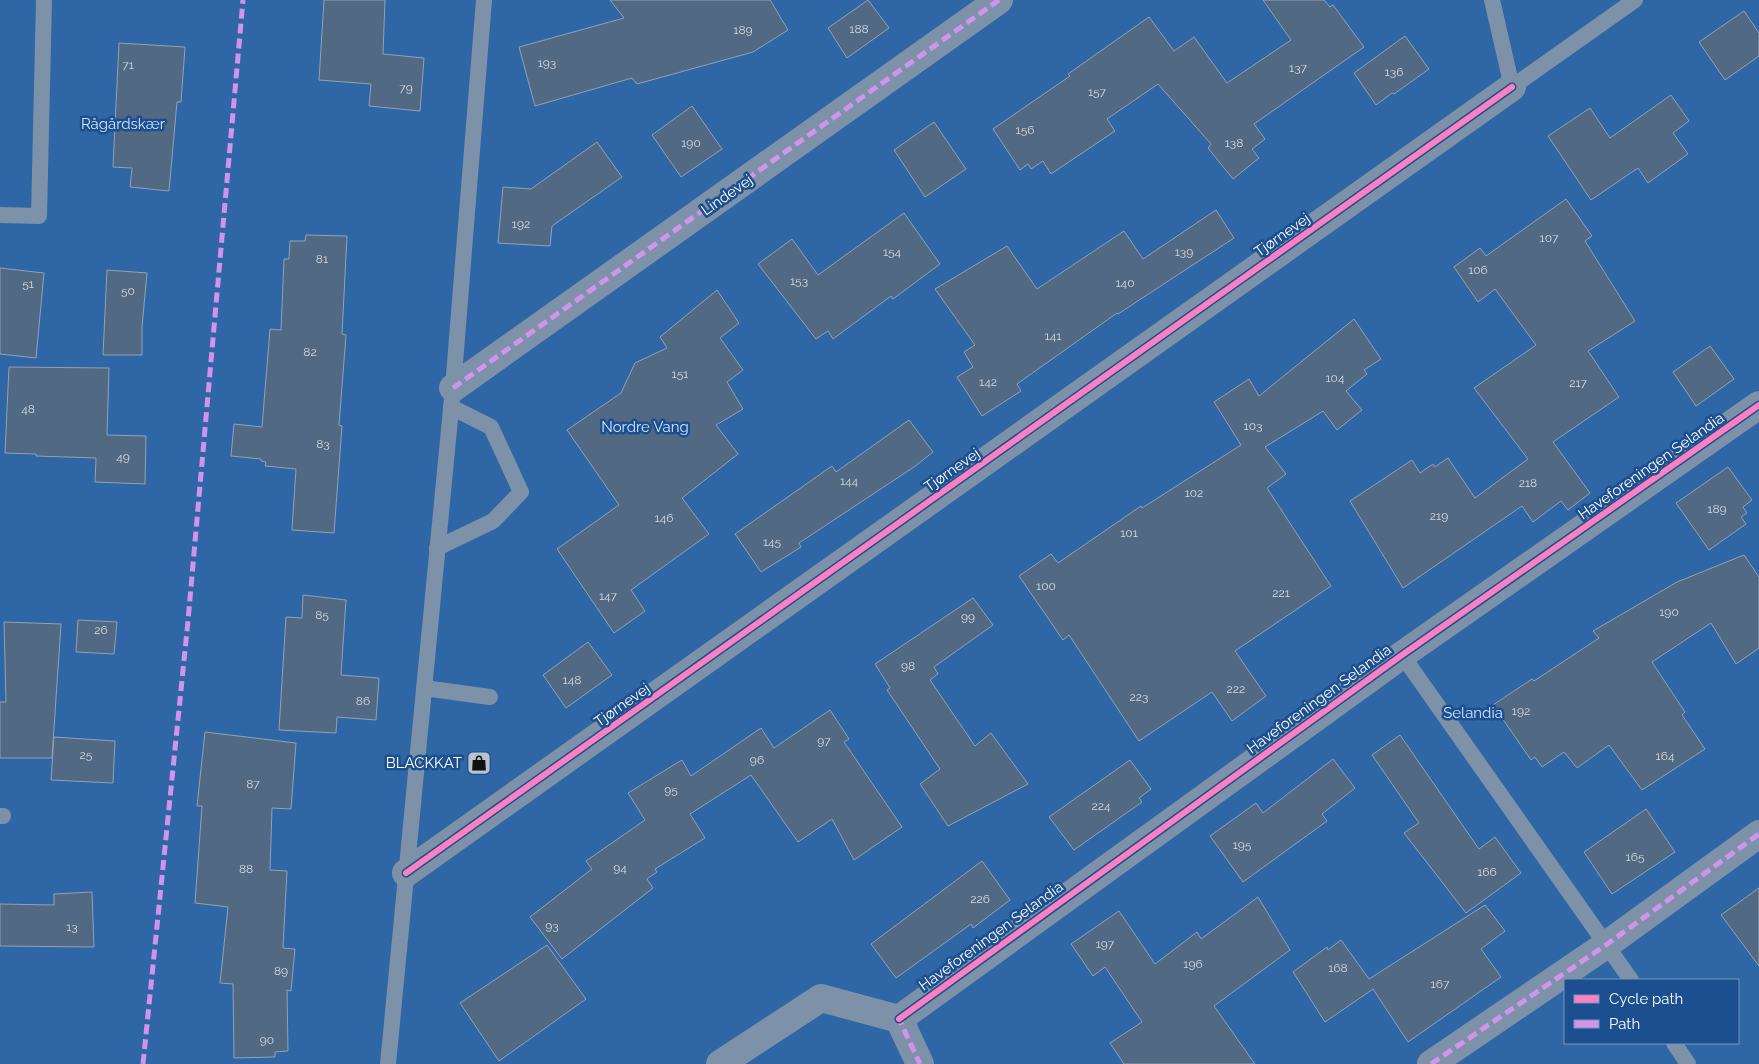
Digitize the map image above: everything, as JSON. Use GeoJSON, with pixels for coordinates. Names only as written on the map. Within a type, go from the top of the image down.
{"type":"FeatureCollection","features":[{"type":"Feature","properties":{"kind":"street","name":"Lindevej"},"geometry":{"type":"LineString","coordinates":[[452,398],[999,0]]}},
{"type":"Feature","properties":{"kind":"street","name":"Tjørnevej"},"geometry":{"type":"LineString","coordinates":[[406,873],[1512,87]]}},
{"type":"Feature","properties":{"kind":"street","name":"Haveforeningen Selandia"},"geometry":{"type":"LineString","coordinates":[[899,1019],[1402,655],[1759,405]]}},
{"type":"Feature","properties":{"kind":"street"},"geometry":{"type":"LineString","coordinates":[[1432,1064],[1606,945],[1759,834]]}},
{"type":"Feature","properties":{"kind":"street"},"geometry":{"type":"LineString","coordinates":[[720,1064],[821,998],[899,1019],[920,1064]]}},
{"type":"Feature","properties":{"kind":"lane"},"geometry":{"type":"LineString","coordinates":[[0,215],[39,216],[44,0]]}},
{"type":"Feature","properties":{"kind":"lane"},"geometry":{"type":"LineString","coordinates":[[388,1064],[452,398],[484,0]]}},
{"type":"Feature","properties":{"kind":"lane"},"geometry":{"type":"LineString","coordinates":[[1492,0],[1512,87]]}},
{"type":"Feature","properties":{"kind":"lane","name":"Tjørnevej"},"geometry":{"type":"LineString","coordinates":[[1512,87],[1635,0]]}},
{"type":"Feature","properties":{"kind":"lane"},"geometry":{"type":"LineString","coordinates":[[437,548],[493,521],[521,492],[491,427],[452,398]]}},
{"type":"Feature","properties":{"kind":"lane","name":"Haveforeningen Selandia"},"geometry":{"type":"LineString","coordinates":[[1402,655],[1630,979]]}},
{"type":"Feature","properties":{"kind":"lane"},"geometry":{"type":"LineString","coordinates":[[424,688],[490,697]]}},
{"type":"Feature","properties":{"kind":"lane"},"geometry":{"type":"LineString","coordinates":[[1675,1044],[1688,1064]]}},
{"type":"Feature","properties":{"kind":"green space"},"geometry":{"type":"Polygon","coordinates":[[[0,0],[1759,0],[1759,1064],[0,1064],[0,0]]]}},
{"type":"Feature","properties":{"kind":"building"},"geometry":{"type":"Polygon","coordinates":[[[324,0],[385,0],[383,54],[424,58],[420,111],[369,106],[371,84],[319,80],[324,0]]]}},
{"type":"Feature","properties":{"kind":"building"},"geometry":{"type":"Polygon","coordinates":[[[610,0],[770,0],[788,30],[753,52],[637,84],[632,78],[535,106],[519,47],[624,18],[610,0]]]}},
{"type":"Feature","properties":{"kind":"building"},"geometry":{"type":"Polygon","coordinates":[[[868,0],[889,28],[847,58],[828,28],[868,0]]]}},
{"type":"Feature","properties":{"kind":"building"},"geometry":{"type":"Polygon","coordinates":[[[1263,0],[1324,0],[1330,7],[1333,5],[1364,47],[1254,124],[1265,139],[1252,149],[1259,158],[1233,179],[1208,148],[1211,144],[1158,84],[1107,119],[1115,131],[1051,174],[1043,161],[1031,169],[1028,164],[1020,170],[993,129],[1070,76],[1068,74],[1149,17],[1174,51],[1194,37],[1227,83],[1291,40],[1263,0]]]}},
{"type":"Feature","properties":{"kind":"building"},"geometry":{"type":"Polygon","coordinates":[[[1744,11],[1759,33],[1759,56],[1725,80],[1699,42],[1744,11]]]}},
{"type":"Feature","properties":{"kind":"building"},"geometry":{"type":"Polygon","coordinates":[[[1405,36],[1429,69],[1376,105],[1354,73],[1405,36]]]}},
{"type":"Feature","properties":{"kind":"building"},"geometry":{"type":"Polygon","coordinates":[[[119,43],[185,47],[181,102],[177,102],[169,191],[130,187],[132,168],[113,167],[119,43]]]}},
{"type":"Feature","properties":{"kind":"building"},"geometry":{"type":"Polygon","coordinates":[[[1671,95],[1689,121],[1673,133],[1688,154],[1648,183],[1638,168],[1591,200],[1548,136],[1590,108],[1610,138],[1671,95]]]}},
{"type":"Feature","properties":{"kind":"building"},"geometry":{"type":"Polygon","coordinates":[[[692,106],[722,149],[681,177],[652,135],[692,106]]]}},
{"type":"Feature","properties":{"kind":"building"},"geometry":{"type":"Polygon","coordinates":[[[934,122],[966,169],[925,197],[894,150],[934,122]]]}},
{"type":"Feature","properties":{"kind":"building"},"geometry":{"type":"Polygon","coordinates":[[[597,142],[622,177],[552,226],[550,246],[498,243],[503,187],[531,189],[597,142]]]}},
{"type":"Feature","properties":{"kind":"building"},"geometry":{"type":"Polygon","coordinates":[[[1566,199],[1592,236],[1585,241],[1635,321],[1588,351],[1619,397],[1553,442],[1590,493],[1568,510],[1561,501],[1533,522],[1522,506],[1403,588],[1350,501],[1412,460],[1420,473],[1433,464],[1435,467],[1448,458],[1475,498],[1528,459],[1474,388],[1536,345],[1495,289],[1478,302],[1454,267],[1480,248],[1486,256],[1566,199]]]}},
{"type":"Feature","properties":{"kind":"building"},"geometry":{"type":"Polygon","coordinates":[[[1216,210],[1234,238],[1117,313],[1017,384],[1021,391],[982,416],[957,377],[973,367],[964,352],[975,345],[935,289],[1007,246],[1037,289],[1124,231],[1143,259],[1216,210]]]}},
{"type":"Feature","properties":{"kind":"building"},"geometry":{"type":"Polygon","coordinates":[[[904,213],[940,264],[893,299],[891,296],[833,339],[828,331],[816,339],[758,264],[792,239],[818,275],[904,213]]]}},
{"type":"Feature","properties":{"kind":"building"},"geometry":{"type":"Polygon","coordinates":[[[306,235],[347,236],[342,334],[346,335],[339,425],[342,426],[334,533],[292,530],[296,469],[265,466],[266,462],[261,461],[261,459],[231,456],[234,424],[262,427],[270,329],[281,330],[284,259],[289,259],[290,241],[305,241],[306,235]]]}},
{"type":"Feature","properties":{"kind":"building"},"geometry":{"type":"Polygon","coordinates":[[[0,268],[44,273],[36,358],[0,354],[0,268]]]}},
{"type":"Feature","properties":{"kind":"building"},"geometry":{"type":"Polygon","coordinates":[[[107,270],[147,273],[142,327],[142,355],[103,355],[107,270]]]}},
{"type":"Feature","properties":{"kind":"building"},"geometry":{"type":"Polygon","coordinates":[[[717,290],[739,323],[720,338],[743,370],[727,382],[743,409],[716,425],[738,454],[682,498],[709,534],[631,590],[645,611],[614,633],[557,549],[619,505],[567,430],[621,393],[635,363],[667,348],[660,337],[717,290]]]}},
{"type":"Feature","properties":{"kind":"building"},"geometry":{"type":"Polygon","coordinates":[[[1354,319],[1381,359],[1364,370],[1367,374],[1346,391],[1362,410],[1337,430],[1323,411],[1265,447],[1286,474],[1267,488],[1331,586],[1235,651],[1266,696],[1232,721],[1212,692],[1139,741],[1069,635],[1063,640],[1019,576],[1051,554],[1058,563],[1141,506],[1142,508],[1241,445],[1214,402],[1249,379],[1259,396],[1354,319]]]}},
{"type":"Feature","properties":{"kind":"building"},"geometry":{"type":"Polygon","coordinates":[[[1710,346],[1734,379],[1696,406],[1673,372],[1710,346]]]}},
{"type":"Feature","properties":{"kind":"building"},"geometry":{"type":"Polygon","coordinates":[[[9,367],[109,368],[107,435],[146,436],[145,484],[95,482],[96,458],[5,453],[9,367]]]}},
{"type":"Feature","properties":{"kind":"building"},"geometry":{"type":"Polygon","coordinates":[[[909,420],[933,452],[914,467],[799,543],[801,547],[761,572],[735,534],[832,466],[836,472],[909,420]]]}},
{"type":"Feature","properties":{"kind":"building"},"geometry":{"type":"Polygon","coordinates":[[[1728,467],[1752,500],[1743,507],[1747,513],[1741,517],[1746,524],[1709,550],[1676,503],[1728,467]]]}},
{"type":"Feature","properties":{"kind":"building"},"geometry":{"type":"Polygon","coordinates":[[[1744,555],[1759,577],[1759,648],[1736,664],[1711,623],[1652,662],[1685,712],[1682,715],[1705,749],[1642,790],[1609,745],[1577,768],[1564,752],[1542,767],[1535,757],[1531,760],[1493,705],[1532,679],[1534,681],[1599,638],[1593,631],[1677,582],[1744,555]]]}},
{"type":"Feature","properties":{"kind":"building"},"geometry":{"type":"Polygon","coordinates":[[[303,595],[346,600],[341,675],[379,678],[376,720],[337,717],[336,733],[279,730],[286,617],[302,618],[303,595]]]}},
{"type":"Feature","properties":{"kind":"building"},"geometry":{"type":"Polygon","coordinates":[[[973,598],[993,625],[934,667],[938,674],[930,680],[975,746],[991,733],[1028,784],[948,826],[920,784],[940,769],[887,690],[890,688],[875,664],[973,598]]]}},
{"type":"Feature","properties":{"kind":"building"},"geometry":{"type":"Polygon","coordinates":[[[78,620],[117,622],[114,654],[76,652],[78,620]]]}},
{"type":"Feature","properties":{"kind":"building"},"geometry":{"type":"Polygon","coordinates":[[[4,622],[61,624],[52,758],[0,758],[0,702],[6,702],[4,622]]]}},
{"type":"Feature","properties":{"kind":"building"},"geometry":{"type":"Polygon","coordinates":[[[588,642],[612,675],[566,708],[543,675],[588,642]]]}},
{"type":"Feature","properties":{"kind":"building"},"geometry":{"type":"Polygon","coordinates":[[[830,710],[849,739],[844,742],[902,827],[854,860],[832,819],[798,842],[751,775],[690,814],[705,838],[655,869],[657,872],[647,879],[653,888],[562,959],[530,917],[592,869],[586,861],[645,820],[628,793],[682,760],[691,776],[761,728],[774,748],[830,710]]]}},
{"type":"Feature","properties":{"kind":"building"},"geometry":{"type":"Polygon","coordinates":[[[205,732],[296,743],[291,809],[272,808],[270,870],[287,871],[283,948],[295,949],[291,991],[287,990],[288,1051],[275,1052],[275,1057],[234,1058],[233,984],[220,983],[228,907],[195,903],[202,806],[197,806],[205,732]]]}},
{"type":"Feature","properties":{"kind":"building"},"geometry":{"type":"Polygon","coordinates":[[[1400,735],[1479,849],[1495,837],[1521,873],[1466,913],[1404,833],[1419,823],[1372,755],[1400,735]]]}},
{"type":"Feature","properties":{"kind":"building"},"geometry":{"type":"Polygon","coordinates":[[[54,737],[115,741],[113,783],[51,780],[54,737]]]}},
{"type":"Feature","properties":{"kind":"building"},"geometry":{"type":"Polygon","coordinates":[[[1333,759],[1355,788],[1322,814],[1327,821],[1243,882],[1210,836],[1256,803],[1263,813],[1333,759]]]}},
{"type":"Feature","properties":{"kind":"building"},"geometry":{"type":"Polygon","coordinates":[[[1130,760],[1151,789],[1139,798],[1142,802],[1074,850],[1049,817],[1130,760]]]}},
{"type":"Feature","properties":{"kind":"building"},"geometry":{"type":"Polygon","coordinates":[[[1646,809],[1675,852],[1612,894],[1584,852],[1646,809]]]}},
{"type":"Feature","properties":{"kind":"building"},"geometry":{"type":"Polygon","coordinates":[[[982,861],[1010,900],[973,928],[971,924],[896,978],[871,944],[982,861]]]}},
{"type":"Feature","properties":{"kind":"building"},"geometry":{"type":"Polygon","coordinates":[[[1759,888],[1759,966],[1721,915],[1759,888]]]}},
{"type":"Feature","properties":{"kind":"building"},"geometry":{"type":"Polygon","coordinates":[[[92,892],[94,947],[0,946],[0,904],[54,905],[54,894],[92,892]]]}},
{"type":"Feature","properties":{"kind":"building"},"geometry":{"type":"Polygon","coordinates":[[[1258,897],[1290,950],[1214,1006],[1255,1064],[1124,1064],[1110,1043],[1142,1022],[1105,967],[1093,976],[1071,944],[1119,911],[1155,964],[1197,932],[1201,939],[1258,897]]]}},
{"type":"Feature","properties":{"kind":"building"},"geometry":{"type":"Polygon","coordinates":[[[1485,905],[1505,931],[1481,949],[1501,977],[1408,1042],[1373,989],[1325,1022],[1293,972],[1327,947],[1328,950],[1341,940],[1369,979],[1485,905]]]}},
{"type":"Feature","properties":{"kind":"building"},"geometry":{"type":"Polygon","coordinates":[[[547,945],[586,999],[499,1061],[460,1003],[547,945]]]}},
{"type":"Feature","properties":{"kind":"marked path"},"geometry":{"type":"LineString","coordinates":[[143,1064],[188,621],[243,0]]}},
{"type":"Feature","properties":{"kind":"marked path"},"geometry":{"type":"LineString","coordinates":[[453,388],[999,0]]}},
{"type":"Feature","properties":{"kind":"marked path"},"geometry":{"type":"LineString","coordinates":[[1431,1064],[1606,945],[1759,834]]}},
{"type":"Feature","properties":{"kind":"marked path"},"geometry":{"type":"LineString","coordinates":[[902,1017],[899,1019],[920,1064]]}},
{"type":"Feature","properties":{"kind":"cycle path"},"geometry":{"type":"LineString","coordinates":[[406,873],[1512,87]]}},
{"type":"Feature","properties":{"kind":"cycle path"},"geometry":{"type":"LineString","coordinates":[[899,1019],[1402,655],[1759,405]]}},
{"type":"Feature","properties":{"kind":"place","name":"BLACKKAT"},"geometry":{"type":"Point","coordinates":[479,763]}},
{"type":"Feature","properties":{"kind":"park label","name":"Rågårdskær"},"geometry":{"type":"Point","coordinates":[123,124]}},
{"type":"Feature","properties":{"kind":"park label","name":"Nordre Vang"},"geometry":{"type":"Point","coordinates":[645,427]}},
{"type":"Feature","properties":{"kind":"park label","name":"Selandia"},"geometry":{"type":"Point","coordinates":[1473,713]}}]}
